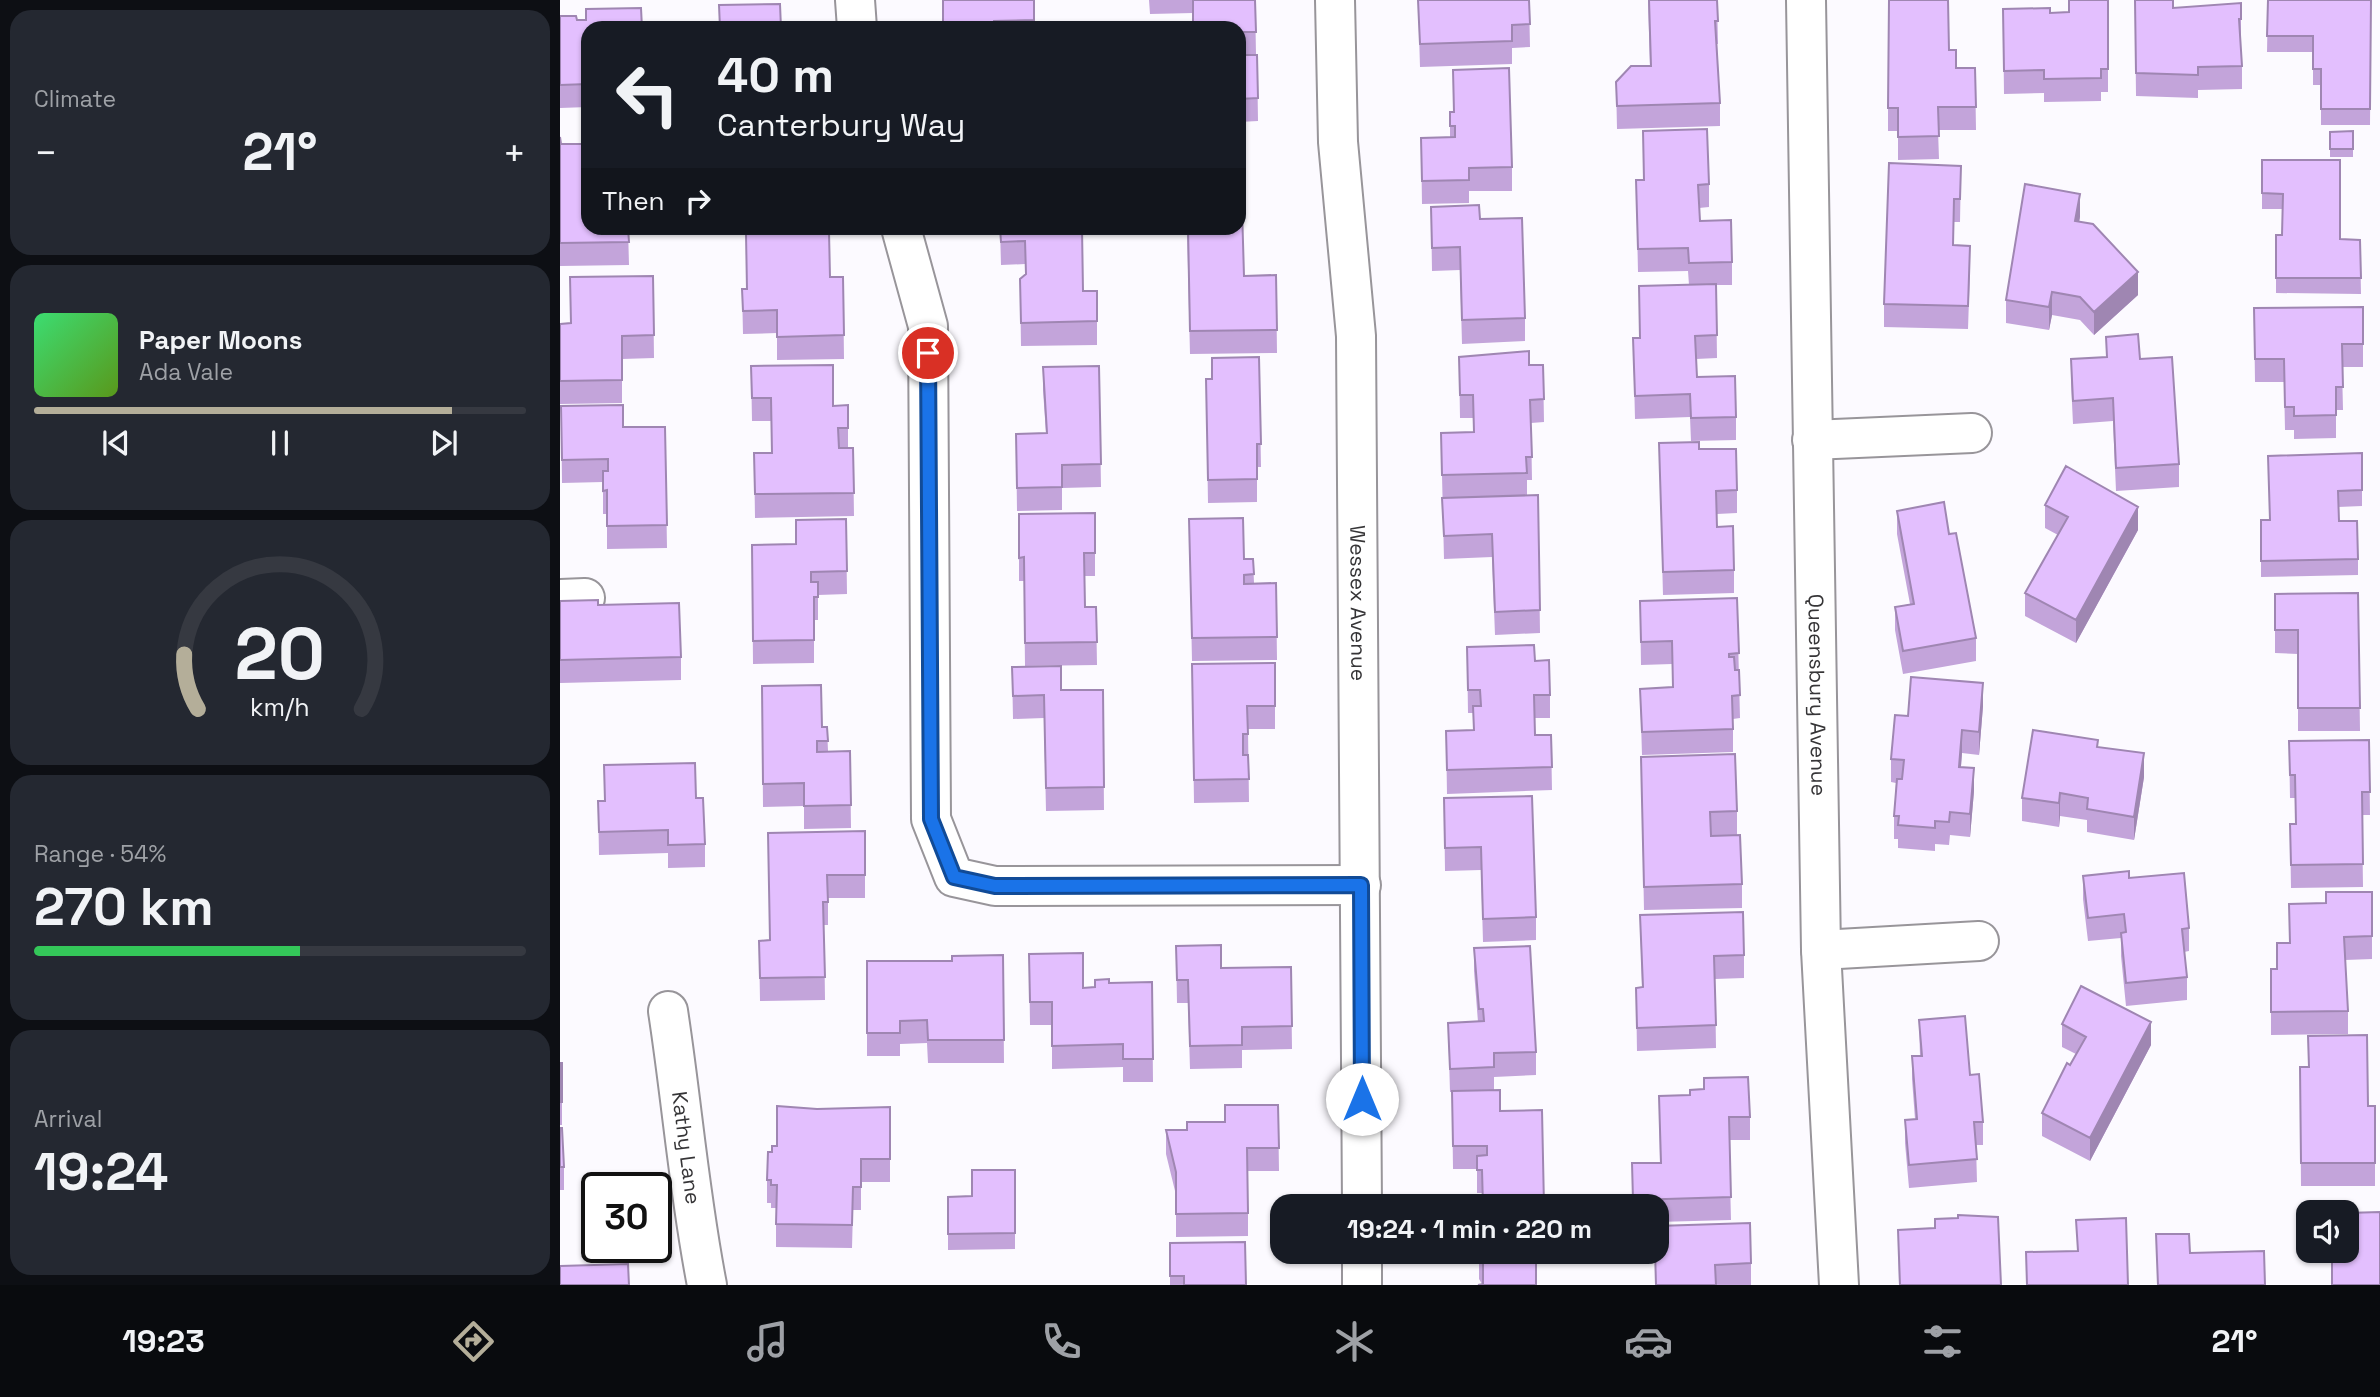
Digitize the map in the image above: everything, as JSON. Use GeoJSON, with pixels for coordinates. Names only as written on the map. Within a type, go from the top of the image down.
{"type":"FeatureCollection","features":[{"type":"Feature","properties":{"kind":"street"},"geometry":{"type":"LineString","coordinates":[[855,0],[856,21]]}},
{"type":"Feature","properties":{"kind":"street","name":"Wessex Avenue"},"geometry":{"type":"LineString","coordinates":[[1335,0],[1338,142],[1356,336],[1362,1194]]}},
{"type":"Feature","properties":{"kind":"street","name":"Queensbury Avenue"},"geometry":{"type":"LineString","coordinates":[[1806,0],[1821,950],[1839,1285]]}},
{"type":"Feature","properties":{"kind":"street"},"geometry":{"type":"LineString","coordinates":[[903,235],[928,326],[931,819],[954,877],[995,886],[1361,885]]}},
{"type":"Feature","properties":{"kind":"street"},"geometry":{"type":"LineString","coordinates":[[1812,440],[1972,433]]}},
{"type":"Feature","properties":{"kind":"street"},"geometry":{"type":"LineString","coordinates":[[1821,950],[1979,940]]}},
{"type":"Feature","properties":{"kind":"street","name":"Kathy Lane"},"geometry":{"type":"LineString","coordinates":[[667,1011],[682,1104],[695,1224],[707,1285]]}},
{"type":"Feature","properties":{"kind":"street"},"geometry":{"type":"LineString","coordinates":[[1362,1264],[1362,1285]]}},
{"type":"Feature","properties":{"kind":"building"},"geometry":{"type":"Polygon","coordinates":[[[943,0],[1034,0],[1034,20],[943,21],[943,0]]]}},
{"type":"Feature","properties":{"kind":"building"},"geometry":{"type":"Polygon","coordinates":[[[1193,0],[1255,0],[1256,32],[1246,32],[1246,21],[1193,21],[1193,0]]]}},
{"type":"Feature","properties":{"kind":"building"},"geometry":{"type":"Polygon","coordinates":[[[1418,0],[1529,0],[1530,24],[1512,25],[1512,41],[1420,44],[1418,0]]]}},
{"type":"Feature","properties":{"kind":"building"},"geometry":{"type":"Polygon","coordinates":[[[1649,0],[1717,0],[1718,21],[1715,21],[1720,103],[1617,106],[1616,82],[1631,66],[1651,66],[1649,0]]]}},
{"type":"Feature","properties":{"kind":"building"},"geometry":{"type":"Polygon","coordinates":[[[1889,0],[1948,0],[1949,50],[1956,50],[1956,68],[1975,68],[1976,107],[1938,107],[1939,136],[1898,137],[1898,108],[1888,108],[1889,0]]]}},
{"type":"Feature","properties":{"kind":"building"},"geometry":{"type":"Polygon","coordinates":[[[2069,0],[2108,0],[2108,69],[2101,69],[2101,78],[2044,79],[2044,70],[2004,71],[2003,9],[2050,8],[2050,13],[2069,12],[2069,0]]]}},
{"type":"Feature","properties":{"kind":"building"},"geometry":{"type":"Polygon","coordinates":[[[2135,0],[2173,0],[2173,8],[2241,3],[2239,19],[2242,66],[2198,67],[2198,75],[2136,73],[2135,0]]]}},
{"type":"Feature","properties":{"kind":"building"},"geometry":{"type":"Polygon","coordinates":[[[2268,0],[2371,0],[2370,109],[2321,109],[2321,69],[2313,69],[2313,36],[2267,36],[2268,0]]]}},
{"type":"Feature","properties":{"kind":"building"},"geometry":{"type":"Polygon","coordinates":[[[780,4],[781,21],[720,21],[719,5],[780,4]]]}},
{"type":"Feature","properties":{"kind":"building"},"geometry":{"type":"Polygon","coordinates":[[[641,8],[642,21],[581,21],[581,84],[560,85],[560,16],[576,16],[577,20],[586,20],[586,9],[641,8]]]}},
{"type":"Feature","properties":{"kind":"building"},"geometry":{"type":"Polygon","coordinates":[[[1246,55],[1257,55],[1258,98],[1246,99],[1246,55]]]}},
{"type":"Feature","properties":{"kind":"building"},"geometry":{"type":"Polygon","coordinates":[[[1509,68],[1512,167],[1469,168],[1469,180],[1422,181],[1421,138],[1455,137],[1455,126],[1450,126],[1450,112],[1454,112],[1453,70],[1509,68]]]}},
{"type":"Feature","properties":{"kind":"building"},"geometry":{"type":"Polygon","coordinates":[[[1707,129],[1709,184],[1698,185],[1700,221],[1731,220],[1732,262],[1689,263],[1688,248],[1638,249],[1636,180],[1644,180],[1643,131],[1707,129]]]}},
{"type":"Feature","properties":{"kind":"building"},"geometry":{"type":"Polygon","coordinates":[[[2353,131],[2353,149],[2330,149],[2330,132],[2353,131]]]}},
{"type":"Feature","properties":{"kind":"building"},"geometry":{"type":"Polygon","coordinates":[[[560,137],[561,144],[581,144],[581,235],[628,235],[629,242],[560,243],[560,137]]]}},
{"type":"Feature","properties":{"kind":"building"},"geometry":{"type":"Polygon","coordinates":[[[2262,160],[2340,160],[2340,239],[2360,240],[2361,278],[2276,278],[2276,235],[2282,235],[2283,194],[2262,193],[2262,160]]]}},
{"type":"Feature","properties":{"kind":"building"},"geometry":{"type":"Polygon","coordinates":[[[1889,163],[1961,166],[1960,199],[1954,199],[1953,245],[1970,246],[1968,306],[1884,304],[1889,163]]]}},
{"type":"Feature","properties":{"kind":"building"},"geometry":{"type":"Polygon","coordinates":[[[2025,184],[2080,194],[2075,221],[2093,224],[2138,272],[2094,312],[2080,297],[2052,292],[2049,307],[2006,300],[2025,184]]]}},
{"type":"Feature","properties":{"kind":"building"},"geometry":{"type":"Polygon","coordinates":[[[1479,205],[1480,219],[1522,218],[1525,318],[1462,320],[1460,247],[1432,248],[1431,207],[1479,205]]]}},
{"type":"Feature","properties":{"kind":"building"},"geometry":{"type":"Polygon","coordinates":[[[746,235],[829,235],[830,277],[843,277],[844,335],[777,337],[777,310],[743,311],[742,289],[747,289],[746,235]]]}},
{"type":"Feature","properties":{"kind":"building"},"geometry":{"type":"Polygon","coordinates":[[[1000,235],[1082,235],[1083,291],[1097,291],[1097,321],[1021,323],[1020,279],[1026,274],[1025,241],[1001,242],[1000,235]]]}},
{"type":"Feature","properties":{"kind":"building"},"geometry":{"type":"Polygon","coordinates":[[[1188,235],[1243,235],[1244,276],[1276,275],[1277,330],[1190,331],[1188,235]]]}},
{"type":"Feature","properties":{"kind":"building"},"geometry":{"type":"Polygon","coordinates":[[[653,276],[654,335],[622,336],[622,380],[560,381],[560,324],[571,323],[570,277],[653,276]]]}},
{"type":"Feature","properties":{"kind":"building"},"geometry":{"type":"Polygon","coordinates":[[[1716,284],[1717,335],[1695,336],[1697,377],[1735,376],[1736,417],[1691,418],[1690,394],[1635,396],[1633,338],[1640,338],[1639,286],[1716,284]]]}},
{"type":"Feature","properties":{"kind":"building"},"geometry":{"type":"Polygon","coordinates":[[[2363,307],[2363,344],[2342,344],[2343,387],[2336,387],[2336,415],[2294,416],[2294,407],[2285,407],[2284,359],[2255,359],[2254,308],[2363,307]]]}},
{"type":"Feature","properties":{"kind":"building"},"geometry":{"type":"Polygon","coordinates":[[[2138,334],[2140,359],[2172,357],[2179,464],[2116,468],[2113,398],[2073,401],[2071,359],[2107,357],[2106,337],[2138,334]]]}},
{"type":"Feature","properties":{"kind":"building"},"geometry":{"type":"Polygon","coordinates":[[[1529,351],[1529,365],[1543,365],[1544,399],[1530,400],[1532,457],[1526,457],[1527,473],[1442,475],[1441,433],[1474,432],[1473,395],[1460,395],[1459,357],[1529,351]]]}},
{"type":"Feature","properties":{"kind":"building"},"geometry":{"type":"Polygon","coordinates":[[[1259,357],[1261,444],[1257,444],[1257,479],[1208,480],[1206,379],[1212,379],[1212,358],[1259,357]]]}},
{"type":"Feature","properties":{"kind":"building"},"geometry":{"type":"Polygon","coordinates":[[[833,365],[833,406],[848,405],[848,428],[838,428],[839,448],[853,448],[854,493],[755,494],[754,453],[772,453],[771,398],[752,398],[751,366],[833,365]]]}},
{"type":"Feature","properties":{"kind":"building"},"geometry":{"type":"Polygon","coordinates":[[[1099,366],[1101,464],[1062,465],[1062,487],[1017,488],[1016,434],[1047,433],[1043,367],[1099,366]]]}},
{"type":"Feature","properties":{"kind":"building"},"geometry":{"type":"Polygon","coordinates":[[[623,405],[623,427],[665,427],[667,525],[607,526],[607,490],[603,491],[603,471],[608,471],[608,459],[562,460],[561,406],[623,405]]]}},
{"type":"Feature","properties":{"kind":"building"},"geometry":{"type":"Polygon","coordinates":[[[1699,442],[1699,449],[1736,449],[1737,490],[1716,491],[1717,527],[1733,526],[1734,570],[1663,572],[1659,443],[1699,442]]]}},
{"type":"Feature","properties":{"kind":"building"},"geometry":{"type":"Polygon","coordinates":[[[2362,453],[2362,490],[2338,491],[2339,521],[2357,521],[2358,559],[2261,561],[2261,520],[2270,520],[2268,456],[2362,453]]]}},
{"type":"Feature","properties":{"kind":"building"},"geometry":{"type":"Polygon","coordinates":[[[2066,466],[2138,507],[2076,620],[2025,593],[2068,517],[2045,505],[2066,466]]]}},
{"type":"Feature","properties":{"kind":"building"},"geometry":{"type":"Polygon","coordinates":[[[1538,495],[1540,610],[1495,612],[1492,534],[1444,536],[1442,498],[1538,495]]]}},
{"type":"Feature","properties":{"kind":"building"},"geometry":{"type":"Polygon","coordinates":[[[1944,502],[1949,534],[1956,533],[1976,638],[1903,651],[1895,607],[1914,604],[1897,511],[1944,502]]]}},
{"type":"Feature","properties":{"kind":"building"},"geometry":{"type":"Polygon","coordinates":[[[1095,513],[1095,553],[1084,553],[1085,607],[1096,607],[1097,642],[1025,643],[1024,557],[1019,558],[1019,514],[1095,513]]]}},
{"type":"Feature","properties":{"kind":"building"},"geometry":{"type":"Polygon","coordinates":[[[1243,518],[1244,559],[1253,559],[1254,574],[1244,575],[1244,584],[1276,583],[1277,637],[1192,638],[1189,519],[1243,518]]]}},
{"type":"Feature","properties":{"kind":"building"},"geometry":{"type":"Polygon","coordinates":[[[846,519],[847,571],[811,572],[811,582],[818,582],[818,597],[814,597],[814,640],[753,641],[752,545],[796,544],[796,520],[846,519]]]}},
{"type":"Feature","properties":{"kind":"building"},"geometry":{"type":"Polygon","coordinates":[[[2358,593],[2360,708],[2298,708],[2298,630],[2275,630],[2275,594],[2358,593]]]}},
{"type":"Feature","properties":{"kind":"building"},"geometry":{"type":"Polygon","coordinates":[[[1737,598],[1739,653],[1729,654],[1729,657],[1734,657],[1735,670],[1739,670],[1740,695],[1732,696],[1733,729],[1642,732],[1640,689],[1673,687],[1672,641],[1641,642],[1640,601],[1737,598]]]}},
{"type":"Feature","properties":{"kind":"building"},"geometry":{"type":"Polygon","coordinates":[[[598,600],[598,605],[679,603],[681,657],[560,660],[560,601],[598,600]]]}},
{"type":"Feature","properties":{"kind":"building"},"geometry":{"type":"Polygon","coordinates":[[[1534,645],[1535,661],[1549,660],[1550,695],[1534,695],[1535,735],[1551,735],[1552,767],[1447,770],[1446,731],[1474,730],[1473,706],[1481,706],[1480,690],[1468,690],[1467,647],[1534,645]]]}},
{"type":"Feature","properties":{"kind":"building"},"geometry":{"type":"Polygon","coordinates":[[[1275,663],[1275,706],[1247,706],[1248,734],[1243,734],[1243,755],[1248,755],[1249,779],[1194,780],[1192,664],[1275,663]]]}},
{"type":"Feature","properties":{"kind":"building"},"geometry":{"type":"Polygon","coordinates":[[[1061,666],[1061,690],[1103,690],[1104,787],[1046,788],[1044,695],[1013,696],[1012,667],[1061,666]]]}},
{"type":"Feature","properties":{"kind":"building"},"geometry":{"type":"Polygon","coordinates":[[[1911,677],[1983,683],[1979,732],[1962,730],[1959,767],[1974,768],[1970,814],[1950,812],[1949,822],[1935,821],[1935,828],[1898,825],[1899,816],[1894,816],[1897,779],[1902,779],[1904,760],[1891,759],[1895,715],[1908,716],[1911,677]]]}},
{"type":"Feature","properties":{"kind":"building"},"geometry":{"type":"Polygon","coordinates":[[[821,685],[822,727],[827,727],[828,741],[817,741],[817,752],[850,751],[851,805],[804,806],[804,783],[763,784],[762,686],[821,685]]]}},
{"type":"Feature","properties":{"kind":"building"},"geometry":{"type":"Polygon","coordinates":[[[2033,730],[2098,740],[2097,747],[2144,753],[2134,817],[2087,809],[2088,798],[2060,793],[2059,803],[2022,798],[2033,730]]]}},
{"type":"Feature","properties":{"kind":"building"},"geometry":{"type":"Polygon","coordinates":[[[2369,740],[2370,792],[2362,792],[2363,864],[2291,865],[2290,824],[2296,824],[2295,775],[2290,775],[2289,741],[2369,740]]]}},
{"type":"Feature","properties":{"kind":"building"},"geometry":{"type":"Polygon","coordinates":[[[1735,754],[1737,811],[1710,812],[1711,836],[1740,835],[1742,884],[1644,887],[1641,757],[1735,754]]]}},
{"type":"Feature","properties":{"kind":"building"},"geometry":{"type":"Polygon","coordinates":[[[695,763],[696,798],[703,798],[705,844],[668,845],[668,830],[599,832],[598,801],[605,801],[604,765],[695,763]]]}},
{"type":"Feature","properties":{"kind":"building"},"geometry":{"type":"Polygon","coordinates":[[[1532,796],[1536,917],[1483,919],[1481,847],[1445,848],[1444,798],[1532,796]]]}},
{"type":"Feature","properties":{"kind":"building"},"geometry":{"type":"Polygon","coordinates":[[[865,831],[865,875],[827,875],[828,902],[823,902],[825,977],[760,978],[759,941],[770,940],[768,833],[865,831]]]}},
{"type":"Feature","properties":{"kind":"building"},"geometry":{"type":"Polygon","coordinates":[[[2129,871],[2129,878],[2184,873],[2189,928],[2182,929],[2187,977],[2126,983],[2121,933],[2126,932],[2124,914],[2088,918],[2083,876],[2129,871]]]}},
{"type":"Feature","properties":{"kind":"building"},"geometry":{"type":"Polygon","coordinates":[[[2326,892],[2372,892],[2372,936],[2344,937],[2348,1011],[2271,1012],[2271,969],[2277,969],[2277,943],[2290,943],[2289,904],[2326,903],[2326,892]]]}},
{"type":"Feature","properties":{"kind":"building"},"geometry":{"type":"Polygon","coordinates":[[[1743,912],[1744,955],[1714,956],[1716,1025],[1637,1028],[1636,988],[1643,987],[1640,915],[1743,912]]]}},
{"type":"Feature","properties":{"kind":"building"},"geometry":{"type":"Polygon","coordinates":[[[1221,945],[1221,968],[1291,967],[1292,1026],[1242,1027],[1242,1045],[1190,1046],[1188,980],[1177,980],[1176,946],[1221,945]]]}},
{"type":"Feature","properties":{"kind":"building"},"geometry":{"type":"Polygon","coordinates":[[[1530,946],[1536,1052],[1494,1053],[1494,1067],[1450,1069],[1448,1023],[1484,1021],[1483,1009],[1479,1009],[1474,948],[1530,946]]]}},
{"type":"Feature","properties":{"kind":"building"},"geometry":{"type":"Polygon","coordinates":[[[1083,953],[1083,988],[1095,987],[1095,980],[1109,979],[1109,983],[1152,982],[1153,1059],[1123,1059],[1123,1044],[1052,1046],[1052,1002],[1030,1002],[1029,954],[1083,953]]]}},
{"type":"Feature","properties":{"kind":"building"},"geometry":{"type":"Polygon","coordinates":[[[1003,955],[1004,1040],[928,1040],[927,1020],[900,1021],[900,1033],[867,1033],[867,961],[952,961],[952,956],[1003,955]]]}},
{"type":"Feature","properties":{"kind":"building"},"geometry":{"type":"Polygon","coordinates":[[[2081,986],[2151,1022],[2090,1138],[2042,1113],[2067,1063],[2070,1065],[2086,1037],[2062,1024],[2081,986]]]}},
{"type":"Feature","properties":{"kind":"building"},"geometry":{"type":"Polygon","coordinates":[[[1965,1016],[1970,1075],[1979,1074],[1983,1122],[1974,1122],[1977,1159],[1909,1165],[1905,1120],[1917,1119],[1912,1056],[1922,1056],[1919,1020],[1965,1016]]]}},
{"type":"Feature","properties":{"kind":"building"},"geometry":{"type":"Polygon","coordinates":[[[2367,1035],[2368,1106],[2375,1106],[2375,1163],[2301,1163],[2300,1067],[2309,1067],[2308,1036],[2367,1035]]]}},
{"type":"Feature","properties":{"kind":"building"},"geometry":{"type":"Polygon","coordinates":[[[562,1063],[562,1102],[560,1102],[562,1063]]]}},
{"type":"Feature","properties":{"kind":"building"},"geometry":{"type":"Polygon","coordinates":[[[1748,1077],[1750,1117],[1729,1117],[1731,1197],[1669,1199],[1669,1194],[1633,1194],[1632,1163],[1661,1163],[1659,1096],[1690,1095],[1690,1090],[1704,1089],[1704,1078],[1748,1077]]]}},
{"type":"Feature","properties":{"kind":"building"},"geometry":{"type":"Polygon","coordinates":[[[1500,1090],[1500,1111],[1542,1110],[1544,1194],[1483,1194],[1482,1170],[1477,1170],[1477,1156],[1487,1155],[1487,1146],[1453,1146],[1452,1091],[1500,1090]]]}},
{"type":"Feature","properties":{"kind":"building"},"geometry":{"type":"Polygon","coordinates":[[[1225,1105],[1278,1105],[1279,1148],[1247,1148],[1248,1213],[1176,1214],[1176,1172],[1166,1130],[1187,1130],[1187,1122],[1225,1122],[1225,1105]]]}},
{"type":"Feature","properties":{"kind":"building"},"geometry":{"type":"Polygon","coordinates":[[[777,1106],[817,1109],[890,1107],[890,1159],[861,1159],[861,1187],[853,1187],[852,1225],[776,1224],[777,1185],[771,1185],[771,1180],[767,1180],[768,1152],[772,1152],[772,1146],[777,1146],[777,1106]]]}},
{"type":"Feature","properties":{"kind":"building"},"geometry":{"type":"Polygon","coordinates":[[[562,1128],[564,1167],[560,1167],[562,1128]]]}},
{"type":"Feature","properties":{"kind":"building"},"geometry":{"type":"Polygon","coordinates":[[[972,1170],[1015,1170],[1015,1233],[948,1234],[948,1197],[972,1196],[972,1170]]]}},
{"type":"Feature","properties":{"kind":"building"},"geometry":{"type":"Polygon","coordinates":[[[2380,1212],[2380,1285],[2332,1285],[2332,1263],[2359,1263],[2359,1213],[2380,1212]]]}},
{"type":"Feature","properties":{"kind":"building"},"geometry":{"type":"Polygon","coordinates":[[[1958,1215],[1998,1217],[2001,1285],[1900,1285],[1898,1230],[1935,1228],[1935,1219],[1958,1218],[1958,1215]]]}},
{"type":"Feature","properties":{"kind":"building"},"geometry":{"type":"Polygon","coordinates":[[[2126,1218],[2128,1285],[2027,1285],[2026,1252],[2078,1251],[2076,1220],[2126,1218]]]}},
{"type":"Feature","properties":{"kind":"building"},"geometry":{"type":"Polygon","coordinates":[[[1750,1223],[1751,1263],[1715,1265],[1716,1285],[1656,1285],[1655,1264],[1669,1264],[1669,1226],[1750,1223]]]}},
{"type":"Feature","properties":{"kind":"building"},"geometry":{"type":"Polygon","coordinates":[[[2156,1234],[2189,1234],[2190,1253],[2264,1251],[2265,1285],[2158,1285],[2156,1234]]]}},
{"type":"Feature","properties":{"kind":"building"},"geometry":{"type":"Polygon","coordinates":[[[1245,1242],[1246,1285],[1184,1285],[1184,1276],[1170,1276],[1170,1243],[1245,1242]]]}},
{"type":"Feature","properties":{"kind":"building"},"geometry":{"type":"Polygon","coordinates":[[[628,1264],[629,1285],[560,1285],[560,1266],[628,1264]]]}},
{"type":"Feature","properties":{"kind":"building"},"geometry":{"type":"Polygon","coordinates":[[[1483,1264],[1536,1264],[1536,1285],[1478,1285],[1483,1284],[1483,1264]]]}},
{"type":"Feature","properties":{"kind":"route"},"geometry":{"type":"LineString","coordinates":[[928,353],[931,819],[954,877],[995,886],[1361,885],[1362,1099]]}}]}
